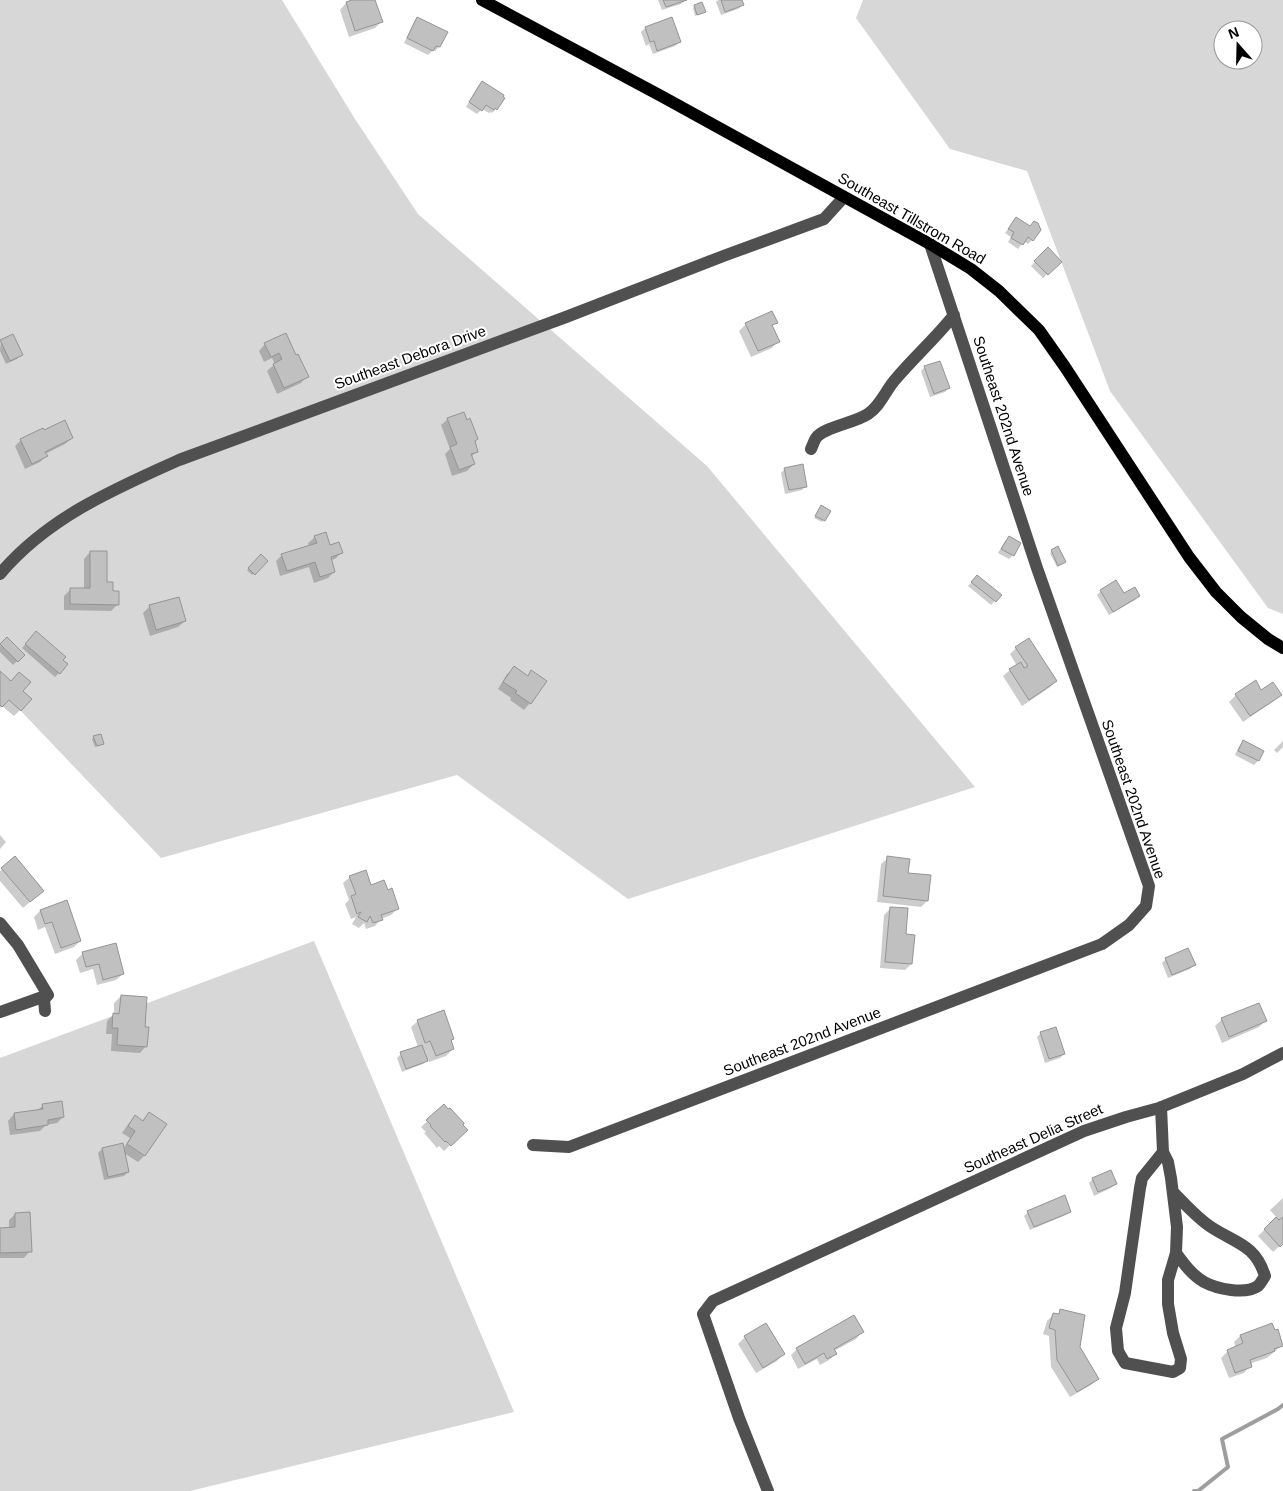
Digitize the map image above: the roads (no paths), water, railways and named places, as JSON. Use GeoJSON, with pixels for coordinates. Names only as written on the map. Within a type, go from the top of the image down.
{"type":"FeatureCollection","features":[{"type":"Feature","properties":{"kind":"main road","name":"Southeast Tillstrom Road"},"geometry":{"type":"LineString","coordinates":[[482,0],[930,244],[971,269],[1000,291],[1039,330],[1189,558],[1216,592],[1241,617],[1268,639],[1283,648]]}},
{"type":"Feature","properties":{"kind":"street","name":"Southeast Debora Drive"},"geometry":{"type":"LineString","coordinates":[[0,574],[31,543],[87,503],[179,460],[824,219],[844,197]]}},
{"type":"Feature","properties":{"kind":"street","name":"Southeast 202nd Avenue"},"geometry":{"type":"LineString","coordinates":[[534,1145],[569,1147],[1093,948],[1129,925],[1146,906],[1149,886],[1061,638],[930,244]]}},
{"type":"Feature","properties":{"kind":"street"},"geometry":{"type":"LineString","coordinates":[[812,449],[816,437],[823,432],[854,422],[867,415],[876,407],[894,382],[939,334],[954,315]]}},
{"type":"Feature","properties":{"kind":"street"},"geometry":{"type":"LineString","coordinates":[[0,923],[18,945],[48,995]]}},
{"type":"Feature","properties":{"kind":"street"},"geometry":{"type":"LineString","coordinates":[[45,1011],[44,999],[48,995]]}},
{"type":"Feature","properties":{"kind":"street"},"geometry":{"type":"LineString","coordinates":[[0,1012],[48,995]]}},
{"type":"Feature","properties":{"kind":"street","name":"Southeast Delia Street"},"geometry":{"type":"LineString","coordinates":[[768,1491],[739,1418],[703,1314],[713,1301],[1084,1131],[1161,1107],[1243,1074],[1283,1053]]}},
{"type":"Feature","properties":{"kind":"street"},"geometry":{"type":"LineString","coordinates":[[1161,1107],[1164,1152],[1168,1162],[1177,1228],[1176,1253],[1168,1280],[1168,1304],[1173,1333],[1181,1359],[1180,1368],[1173,1372],[1125,1363],[1118,1350],[1116,1328],[1125,1293],[1142,1178],[1164,1152]]}},
{"type":"Feature","properties":{"kind":"street"},"geometry":{"type":"LineString","coordinates":[[1173,1192],[1210,1227],[1253,1252],[1265,1276],[1258,1286],[1241,1292],[1221,1288],[1198,1278],[1176,1253]]}},
{"type":"Feature","properties":{"kind":"waterway"},"geometry":{"type":"LineString","coordinates":[[1194,1491],[1198,1491],[1228,1467],[1222,1439],[1283,1405]]}}]}
